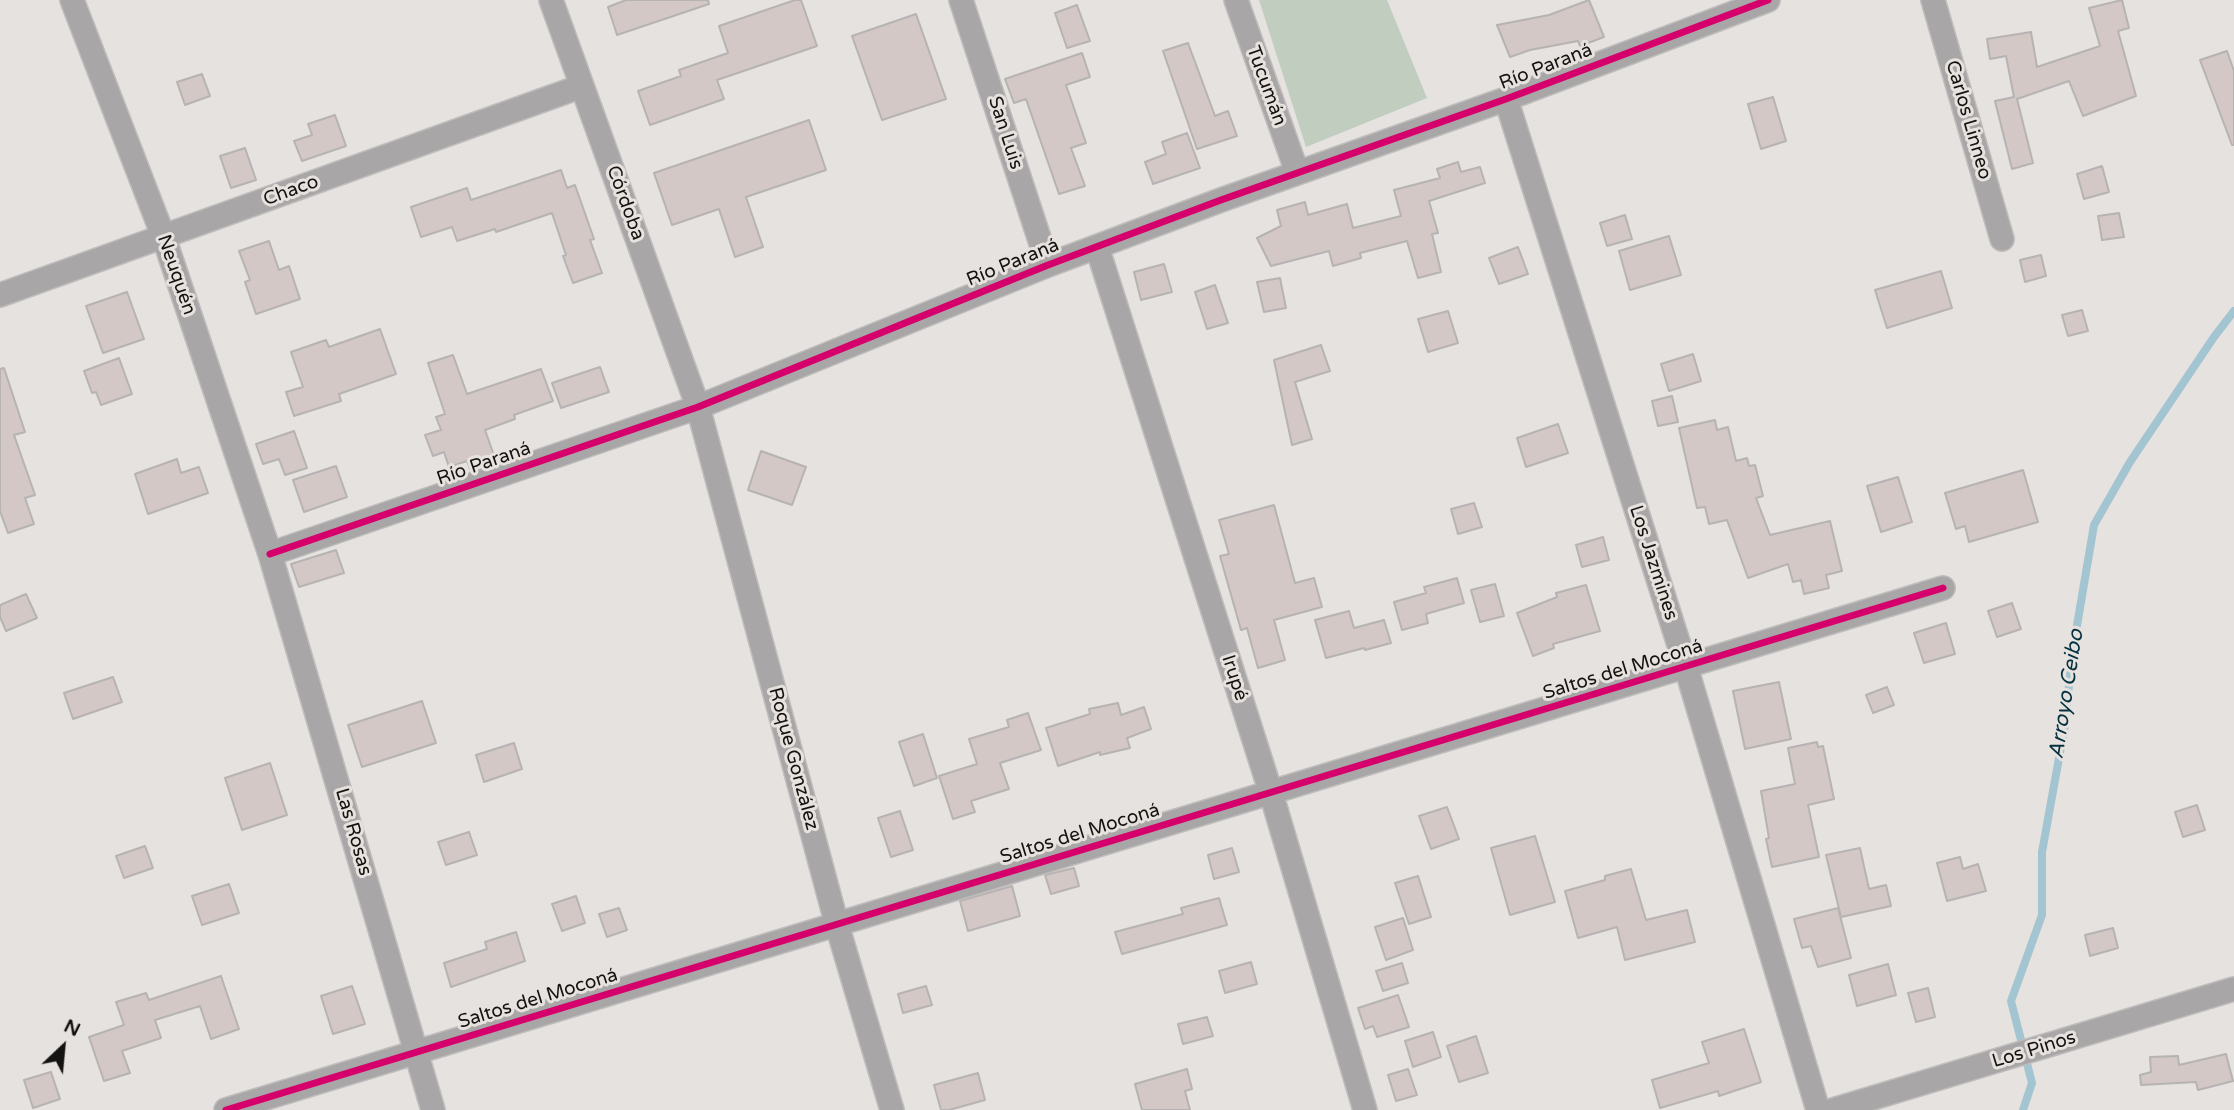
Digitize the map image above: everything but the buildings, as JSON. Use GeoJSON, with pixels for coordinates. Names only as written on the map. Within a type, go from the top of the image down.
{"type":"FeatureCollection","features":[{"type":"Feature","properties":{"kind":"street","name":"Neuquén"},"geometry":{"type":"LineString","coordinates":[[72,0],[164,237],[270,554]]}},
{"type":"Feature","properties":{"kind":"street","name":"Córdoba"},"geometry":{"type":"LineString","coordinates":[[551,0],[698,407]]}},
{"type":"Feature","properties":{"kind":"street","name":"San Luis"},"geometry":{"type":"LineString","coordinates":[[961,0],[1048,265]]}},
{"type":"Feature","properties":{"kind":"street","name":"Tucumán"},"geometry":{"type":"LineString","coordinates":[[1236,0],[1297,172]]}},
{"type":"Feature","properties":{"kind":"street","name":"Río Paraná"},"geometry":{"type":"LineString","coordinates":[[270,554],[698,407],[1048,265],[1297,172],[1506,99],[1768,0]]}},
{"type":"Feature","properties":{"kind":"street","name":"Carlos Linneo"},"geometry":{"type":"LineString","coordinates":[[1933,0],[2003,239]]}},
{"type":"Feature","properties":{"kind":"street","name":"Chaco"},"geometry":{"type":"LineString","coordinates":[[0,295],[582,86]]}},
{"type":"Feature","properties":{"kind":"street","name":"Los Jazmines"},"geometry":{"type":"LineString","coordinates":[[1506,99],[1686,667],[1818,1110]]}},
{"type":"Feature","properties":{"kind":"street","name":"Irupé"},"geometry":{"type":"LineString","coordinates":[[1097,247],[1271,793],[1365,1110]]}},
{"type":"Feature","properties":{"kind":"street","name":"Roque González"},"geometry":{"type":"LineString","coordinates":[[698,407],[837,925],[892,1110]]}},
{"type":"Feature","properties":{"kind":"street","name":"Las Rosas"},"geometry":{"type":"LineString","coordinates":[[270,554],[433,1110]]}},
{"type":"Feature","properties":{"kind":"street","name":"Saltos del Moconá"},"geometry":{"type":"LineString","coordinates":[[226,1110],[1943,588]]}},
{"type":"Feature","properties":{"kind":"street","name":"Los Pinos"},"geometry":{"type":"LineString","coordinates":[[1833,1110],[2234,989]]}},
{"type":"Feature","properties":{"kind":"green space"},"geometry":{"type":"Polygon","coordinates":[[[1259,0],[1387,0],[1427,98],[1306,147],[1259,0]]]}},
{"type":"Feature","properties":{"kind":"waterway","name":"Arroyo Ceibo"},"geometry":{"type":"LineString","coordinates":[[2023,1110],[2032,1083],[2011,1001],[2042,915],[2042,852],[2065,725],[2072,655],[2094,525],[2130,462],[2234,311]]}},
{"type":"Feature","properties":{"kind":"cycle path"},"geometry":{"type":"LineString","coordinates":[[270,554],[698,407],[1048,265],[1221,200],[1506,99],[1768,0]]}},
{"type":"Feature","properties":{"kind":"cycle path"},"geometry":{"type":"LineString","coordinates":[[226,1110],[1943,588]]}}]}
